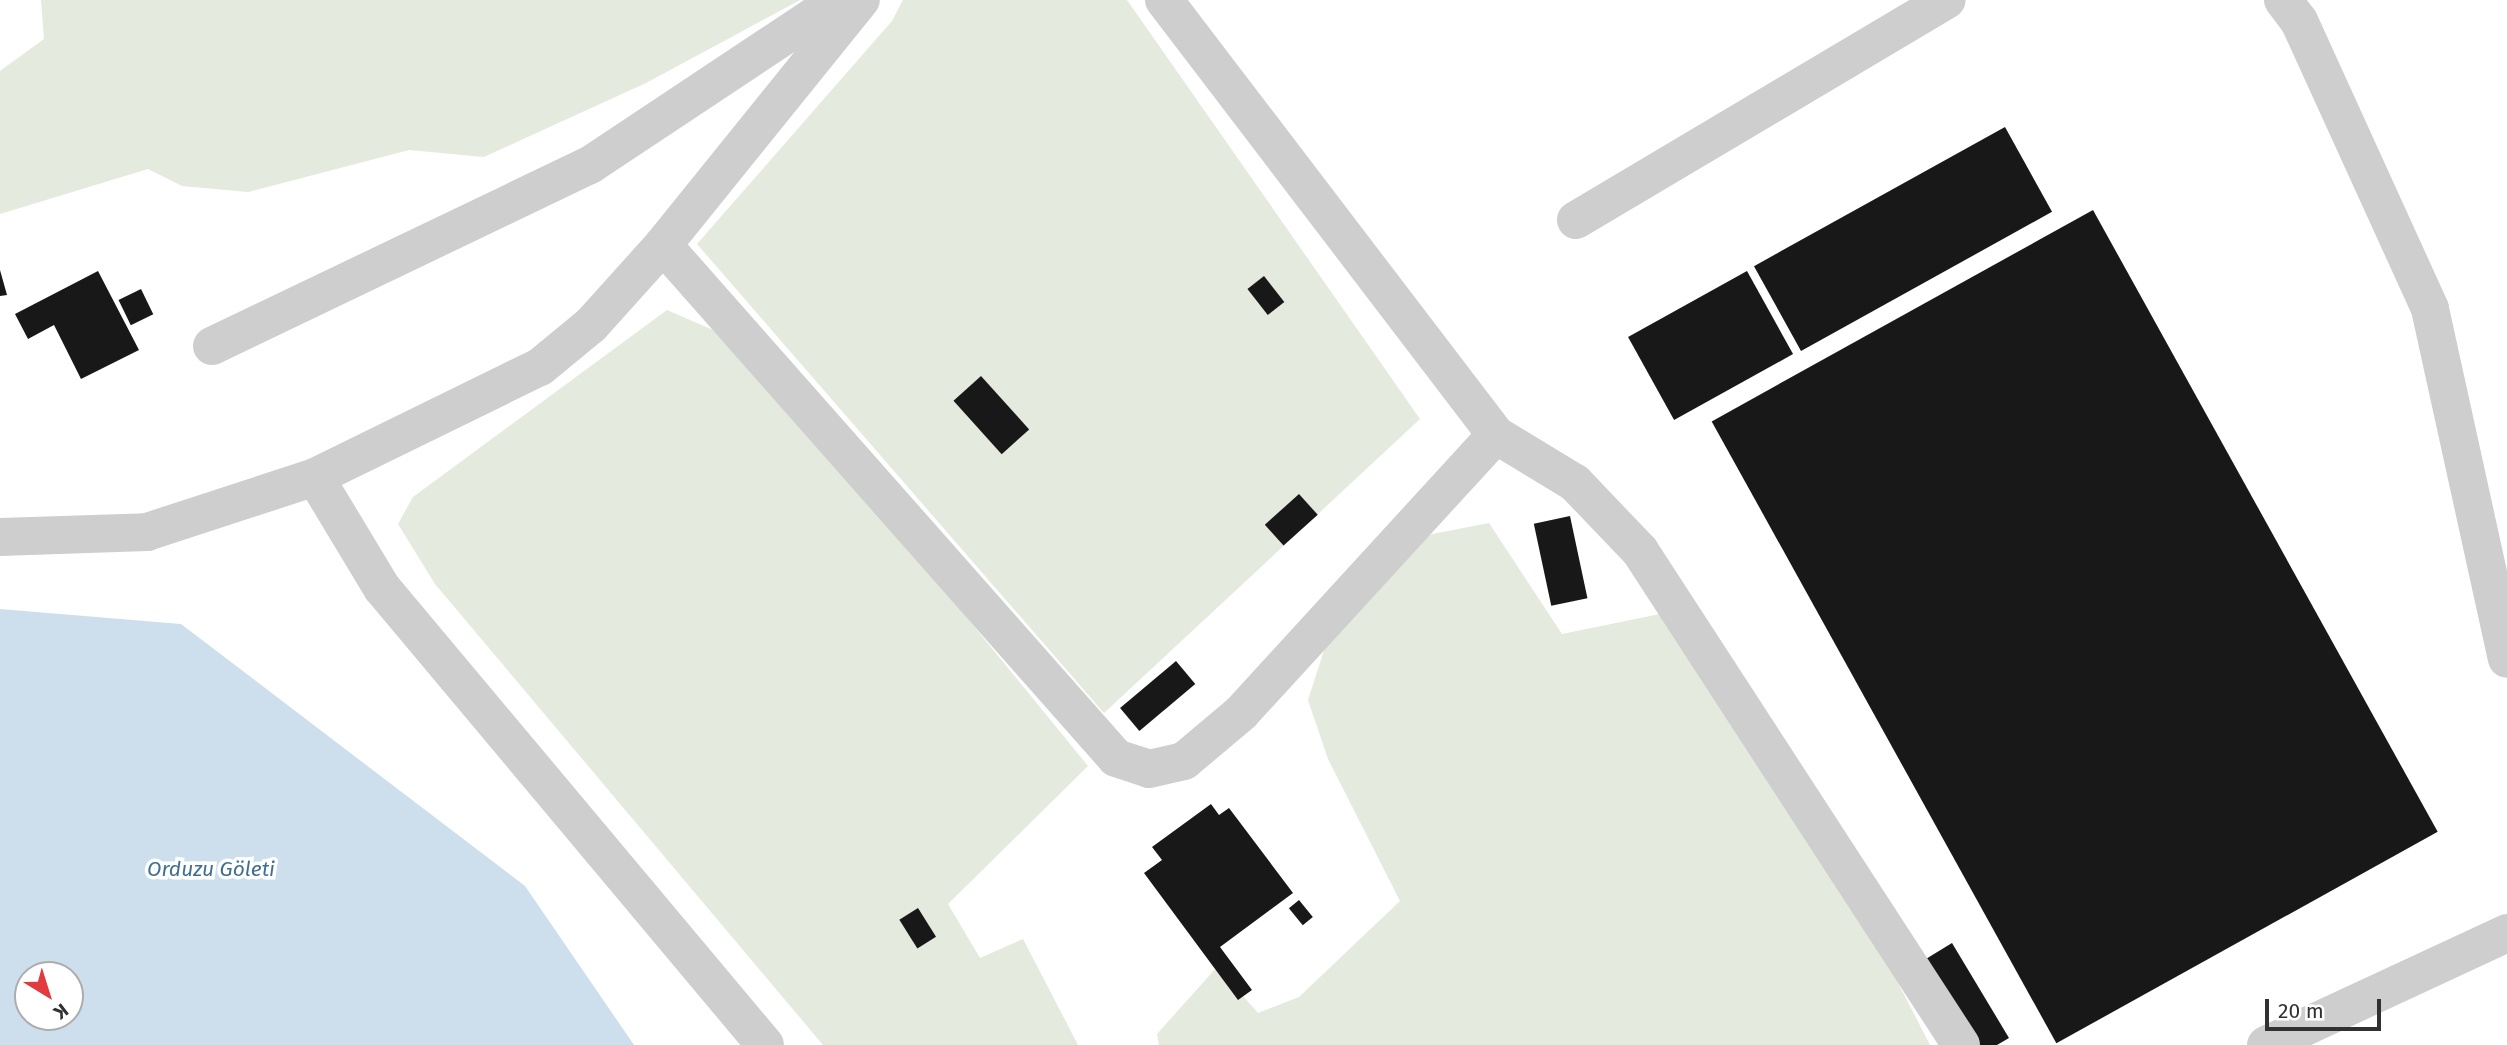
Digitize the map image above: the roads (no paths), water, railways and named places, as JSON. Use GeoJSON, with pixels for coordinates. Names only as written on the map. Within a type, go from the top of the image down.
{"type":"FeatureCollection","features":[{"type":"Feature","properties":{"kind":"street"},"geometry":{"type":"LineString","coordinates":[[212,346],[590,164],[838,0]]}},
{"type":"Feature","properties":{"kind":"street"},"geometry":{"type":"LineString","coordinates":[[0,537],[147,532],[315,477],[540,367],[590,326],[663,245],[861,0]]}},
{"type":"Feature","properties":{"kind":"street"},"geometry":{"type":"LineString","coordinates":[[1164,0],[1496,435],[1576,483],[1640,551],[1961,1045]]}},
{"type":"Feature","properties":{"kind":"street"},"geometry":{"type":"LineString","coordinates":[[1576,220],[1947,0]]}},
{"type":"Feature","properties":{"kind":"street"},"geometry":{"type":"LineString","coordinates":[[2283,0],[2299,21],[2430,309],[2507,659]]}},
{"type":"Feature","properties":{"kind":"street"},"geometry":{"type":"LineString","coordinates":[[663,245],[1116,758],[1149,769],[1184,761],[1241,713],[1496,435]]}},
{"type":"Feature","properties":{"kind":"street"},"geometry":{"type":"LineString","coordinates":[[315,477],[382,589],[765,1045]]}},
{"type":"Feature","properties":{"kind":"street"},"geometry":{"type":"LineString","coordinates":[[2266,1045],[2507,933]]}},
{"type":"Feature","properties":{"kind":"water","name":"Orduzu Göleti"},"geometry":{"type":"Polygon","coordinates":[[[0,609],[181,624],[525,886],[634,1045],[0,1045],[0,609]]]}}]}
